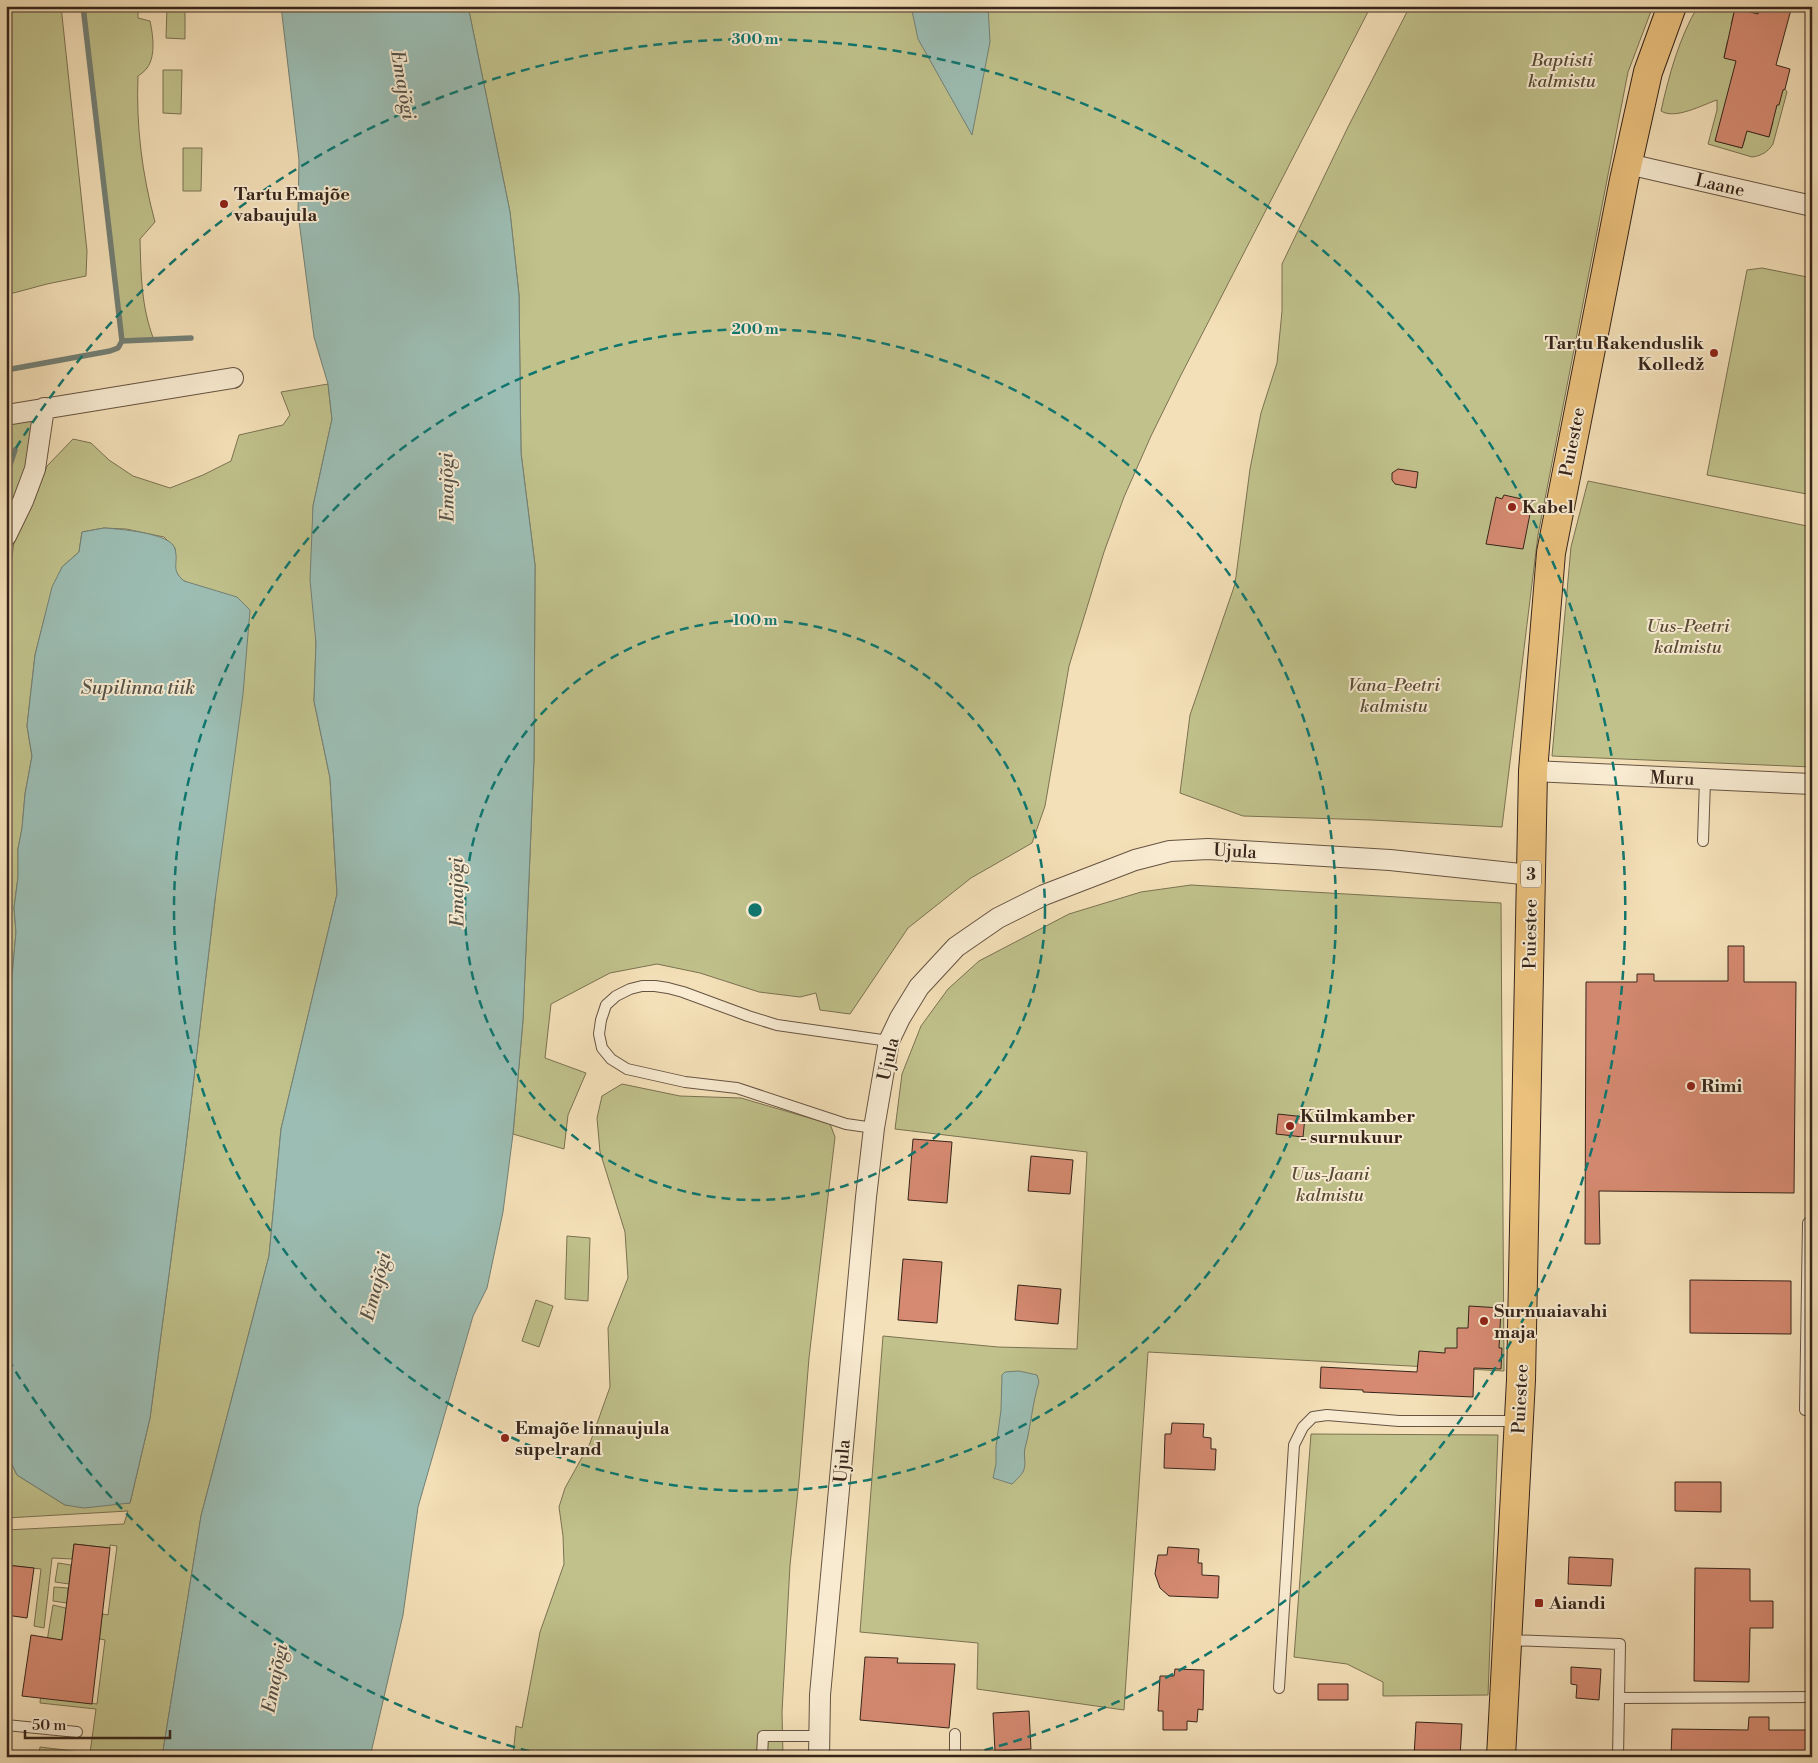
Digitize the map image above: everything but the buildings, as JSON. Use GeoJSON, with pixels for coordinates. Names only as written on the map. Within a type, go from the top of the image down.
{"type":"FeatureCollection","features":[{"type":"Feature","properties":{"kind":"highway","name":"Puiestee"},"geometry":{"type":"LineString","coordinates":[[1501,1757],[1522,1360],[1533,771],[1551,553],[1648,72],[1672,6]]}},
{"type":"Feature","properties":{"kind":"street","name":"Laane"},"geometry":{"type":"LineString","coordinates":[[1628,164],[1812,206]]}},
{"type":"Feature","properties":{"kind":"street"},"geometry":{"type":"LineString","coordinates":[[6,416],[44,408],[233,378]]}},
{"type":"Feature","properties":{"kind":"street"},"geometry":{"type":"LineString","coordinates":[[6,536],[23,502],[34,469],[44,408]]}},
{"type":"Feature","properties":{"kind":"street","name":"Muru"},"geometry":{"type":"LineString","coordinates":[[1533,771],[1812,784]]}},
{"type":"Feature","properties":{"kind":"street","name":"Ujula"},"geometry":{"type":"LineString","coordinates":[[819,1757],[823,1665],[874,1128],[889,1041],[918,987],[956,947],[998,918],[1044,895],[1135,860],[1170,851],[1208,849],[1390,860],[1531,875]]}},
{"type":"Feature","properties":{"kind":"lane"},"geometry":{"type":"LineString","coordinates":[[1703,841],[1705,780]]}},
{"type":"Feature","properties":{"kind":"lane"},"geometry":{"type":"LineString","coordinates":[[874,1128],[846,1124],[737,1088],[685,1082],[627,1069],[611,1059],[602,1048],[598,1034],[606,1005],[616,996],[636,987],[655,986],[683,992],[776,1025],[889,1041]]}},
{"type":"Feature","properties":{"kind":"lane"},"geometry":{"type":"LineString","coordinates":[[1808,1223],[1805,1410],[1812,1410]]}},
{"type":"Feature","properties":{"kind":"lane"},"geometry":{"type":"LineString","coordinates":[[1279,1688],[1294,1445],[1303,1427],[1314,1417],[1327,1415],[1398,1422],[1519,1421]]}},
{"type":"Feature","properties":{"kind":"lane"},"geometry":{"type":"LineString","coordinates":[[1508,1640],[1620,1644],[1618,1757]]}},
{"type":"Feature","properties":{"kind":"lane"},"geometry":{"type":"LineString","coordinates":[[1619,1698],[1812,1697]]}},
{"type":"Feature","properties":{"kind":"lane"},"geometry":{"type":"LineString","coordinates":[[6,1725],[77,1732]]}},
{"type":"Feature","properties":{"kind":"lane"},"geometry":{"type":"LineString","coordinates":[[955,1734],[955,1757]]}},
{"type":"Feature","properties":{"kind":"lane"},"geometry":{"type":"LineString","coordinates":[[762,1757],[764,1736],[819,1736]]}},
{"type":"Feature","properties":{"kind":"green space"},"geometry":{"type":"Polygon","coordinates":[[[6,6],[61,6],[87,251],[86,276],[6,295],[6,6]]]}},
{"type":"Feature","properties":{"kind":"green space"},"geometry":{"type":"Polygon","coordinates":[[[83,6],[138,6],[138,18],[150,21],[153,52],[147,68],[138,76],[138,113],[141,150],[155,222],[140,239],[144,303],[154,340],[122,341],[83,6]]]}},
{"type":"Feature","properties":{"kind":"green space"},"geometry":{"type":"Polygon","coordinates":[[[167,6],[185,6],[185,39],[166,38],[167,6]]]}},
{"type":"Feature","properties":{"kind":"green space"},"geometry":{"type":"Polygon","coordinates":[[[468,6],[1371,6],[1180,377],[1124,497],[1104,552],[1069,666],[1045,806],[1032,843],[971,878],[908,928],[850,1014],[820,1010],[816,993],[800,997],[759,992],[700,973],[657,964],[610,973],[551,1004],[545,1058],[586,1073],[568,1115],[564,1149],[513,1134],[523,1020],[534,759],[535,565],[521,453],[519,295],[510,212],[468,6]]]}},
{"type":"Feature","properties":{"kind":"green space","name":"Vana-Peetri kalmistu"},"geometry":{"type":"Polygon","coordinates":[[[1410,6],[1653,6],[1628,72],[1538,535],[1502,827],[1243,816],[1180,793],[1190,715],[1235,584],[1250,469],[1261,413],[1277,363],[1282,311],[1282,264],[1348,127],[1410,6]]]}},
{"type":"Feature","properties":{"kind":"green space"},"geometry":{"type":"Polygon","coordinates":[[[1698,6],[1760,6],[1758,14],[1735,9],[1731,24],[1735,26],[1727,43],[1724,57],[1748,64],[1716,141],[1742,148],[1745,139],[1744,130],[1769,137],[1773,122],[1770,121],[1785,89],[1787,92],[1773,144],[1761,155],[1752,157],[1708,144],[1717,110],[1717,100],[1681,113],[1674,114],[1661,111],[1675,57],[1685,31],[1698,6]]]}},
{"type":"Feature","properties":{"kind":"green space"},"geometry":{"type":"Polygon","coordinates":[[[163,70],[182,70],[181,114],[163,113],[163,70]]]}},
{"type":"Feature","properties":{"kind":"green space"},"geometry":{"type":"Polygon","coordinates":[[[183,148],[202,148],[201,191],[183,191],[183,148]]]}},
{"type":"Feature","properties":{"kind":"green space"},"geometry":{"type":"Polygon","coordinates":[[[1762,268],[1812,278],[1812,495],[1707,475],[1747,270],[1762,268]]]}},
{"type":"Feature","properties":{"kind":"green space"},"geometry":{"type":"Polygon","coordinates":[[[328,384],[332,419],[313,506],[316,643],[314,701],[330,778],[337,894],[281,1129],[269,1256],[201,1516],[162,1757],[90,1757],[63,1753],[61,1757],[41,1757],[39,1755],[40,1747],[90,1753],[96,1709],[40,1703],[41,1691],[61,1700],[97,1704],[105,1640],[63,1631],[61,1644],[47,1641],[53,1605],[102,1617],[103,1614],[108,1615],[117,1546],[110,1545],[110,1548],[74,1544],[72,1559],[52,1558],[44,1628],[34,1626],[41,1569],[6,1565],[6,1530],[124,1524],[128,1511],[6,1518],[6,1452],[17,1475],[65,1505],[130,1503],[150,1418],[185,1153],[215,900],[218,592],[192,585],[177,574],[175,568],[175,548],[164,537],[126,529],[104,528],[82,532],[79,552],[62,567],[45,616],[35,655],[27,726],[32,756],[18,849],[18,877],[14,908],[16,932],[12,977],[6,991],[6,571],[11,563],[14,542],[34,501],[47,466],[73,439],[91,443],[109,460],[133,476],[170,488],[231,461],[239,435],[283,425],[290,415],[281,392],[328,384]]]}},
{"type":"Feature","properties":{"kind":"green space"},"geometry":{"type":"Polygon","coordinates":[[[44,408],[6,536],[6,415],[44,408]]]}},
{"type":"Feature","properties":{"kind":"green space","name":"Uus-Peetri kalmistu"},"geometry":{"type":"Polygon","coordinates":[[[1588,481],[1812,527],[1812,767],[1552,756],[1571,547],[1588,481]]]}},
{"type":"Feature","properties":{"kind":"green space","name":"Uus-Jaani kalmistu"},"geometry":{"type":"Polygon","coordinates":[[[1191,885],[1501,903],[1504,1371],[1148,1352],[1124,1710],[977,1689],[978,1643],[860,1632],[883,1336],[998,1347],[1077,1349],[1087,1152],[895,1129],[902,1074],[921,1026],[948,989],[979,961],[1069,914],[1141,892],[1191,885]]]}},
{"type":"Feature","properties":{"kind":"green space"},"geometry":{"type":"Polygon","coordinates":[[[622,1084],[680,1096],[741,1098],[830,1124],[835,1137],[809,1358],[790,1565],[782,1712],[783,1757],[514,1757],[513,1755],[516,1726],[522,1728],[540,1632],[564,1564],[559,1507],[565,1488],[590,1443],[610,1387],[608,1328],[628,1278],[625,1232],[600,1152],[597,1118],[602,1096],[622,1084]]]}},
{"type":"Feature","properties":{"kind":"green space"},"geometry":{"type":"Polygon","coordinates":[[[567,1236],[590,1238],[588,1301],[565,1299],[567,1236]]]}},
{"type":"Feature","properties":{"kind":"green space"},"geometry":{"type":"Polygon","coordinates":[[[536,1300],[553,1306],[539,1347],[522,1341],[536,1300]]]}},
{"type":"Feature","properties":{"kind":"green space"},"geometry":{"type":"Polygon","coordinates":[[[1311,1434],[1498,1435],[1488,1695],[1383,1696],[1383,1682],[1347,1664],[1294,1657],[1311,1434]]]}},
{"type":"Feature","properties":{"kind":"green space"},"geometry":{"type":"Polygon","coordinates":[[[58,1563],[71,1565],[69,1584],[55,1582],[58,1563]]]}},
{"type":"Feature","properties":{"kind":"green space"},"geometry":{"type":"Polygon","coordinates":[[[54,1587],[68,1588],[67,1603],[53,1601],[54,1587]]]}},
{"type":"Feature","properties":{"kind":"water","name":"Emajõgi"},"geometry":{"type":"Polygon","coordinates":[[[281,6],[468,6],[510,212],[519,295],[521,453],[535,565],[534,759],[523,1020],[513,1134],[503,1212],[487,1288],[473,1316],[418,1507],[403,1615],[370,1757],[162,1757],[201,1516],[269,1256],[281,1129],[337,894],[330,778],[314,701],[316,643],[310,580],[313,506],[332,419],[328,384],[314,337],[298,213],[299,160],[281,6]]]}},
{"type":"Feature","properties":{"kind":"water"},"geometry":{"type":"Polygon","coordinates":[[[911,6],[988,6],[990,42],[972,135],[918,39],[911,6]]]}},
{"type":"Feature","properties":{"kind":"water","name":"Supilinna tiik"},"geometry":{"type":"Polygon","coordinates":[[[104,528],[144,533],[165,539],[175,549],[176,570],[184,581],[237,597],[250,610],[243,694],[215,900],[185,1153],[150,1418],[130,1503],[84,1508],[65,1505],[17,1475],[6,1452],[6,991],[12,977],[16,932],[14,908],[18,877],[18,849],[32,756],[27,726],[35,655],[52,587],[62,567],[79,552],[82,532],[104,528]]]}},
{"type":"Feature","properties":{"kind":"water"},"geometry":{"type":"Polygon","coordinates":[[[1019,1371],[1037,1375],[1039,1382],[1025,1448],[1024,1469],[1012,1484],[993,1478],[1001,1410],[1002,1375],[1005,1372],[1019,1371]]]}},
{"type":"Feature","properties":{"kind":"waterway"},"geometry":{"type":"LineString","coordinates":[[6,370],[110,351],[118,348],[122,341],[83,6]]}},
{"type":"Feature","properties":{"kind":"waterway"},"geometry":{"type":"LineString","coordinates":[[122,341],[191,338]]}},
{"type":"Feature","properties":{"kind":"waterway"},"geometry":{"type":"LineString","coordinates":[[6,477],[15,450]]}},
{"type":"Feature","properties":{"kind":"place","name":"Tartu Emajõe vabaujula"},"geometry":{"type":"Point","coordinates":[224,204]}},
{"type":"Feature","properties":{"kind":"place","name":"Tartu Rakenduslik Kolledž"},"geometry":{"type":"Point","coordinates":[1714,353]}},
{"type":"Feature","properties":{"kind":"place","name":"Kabel"},"geometry":{"type":"Point","coordinates":[1512,507]}},
{"type":"Feature","properties":{"kind":"place","name":"Rimi"},"geometry":{"type":"Point","coordinates":[1691,1086]}},
{"type":"Feature","properties":{"kind":"place","name":"Külmkamber - surnukuur"},"geometry":{"type":"Point","coordinates":[1290,1126]}},
{"type":"Feature","properties":{"kind":"place","name":"Surnuaiavahi maja"},"geometry":{"type":"Point","coordinates":[1484,1321]}},
{"type":"Feature","properties":{"kind":"place","name":"Emajõe linnaujula supelrand"},"geometry":{"type":"Point","coordinates":[505,1438]}},
{"type":"Feature","properties":{"kind":"place","name":"Aiandi"},"geometry":{"type":"Point","coordinates":[1539,1603]}},
{"type":"Feature","properties":{"kind":"park label","name":"Baptisti kalmistu"},"geometry":{"type":"Point","coordinates":[1562,70]}}]}
